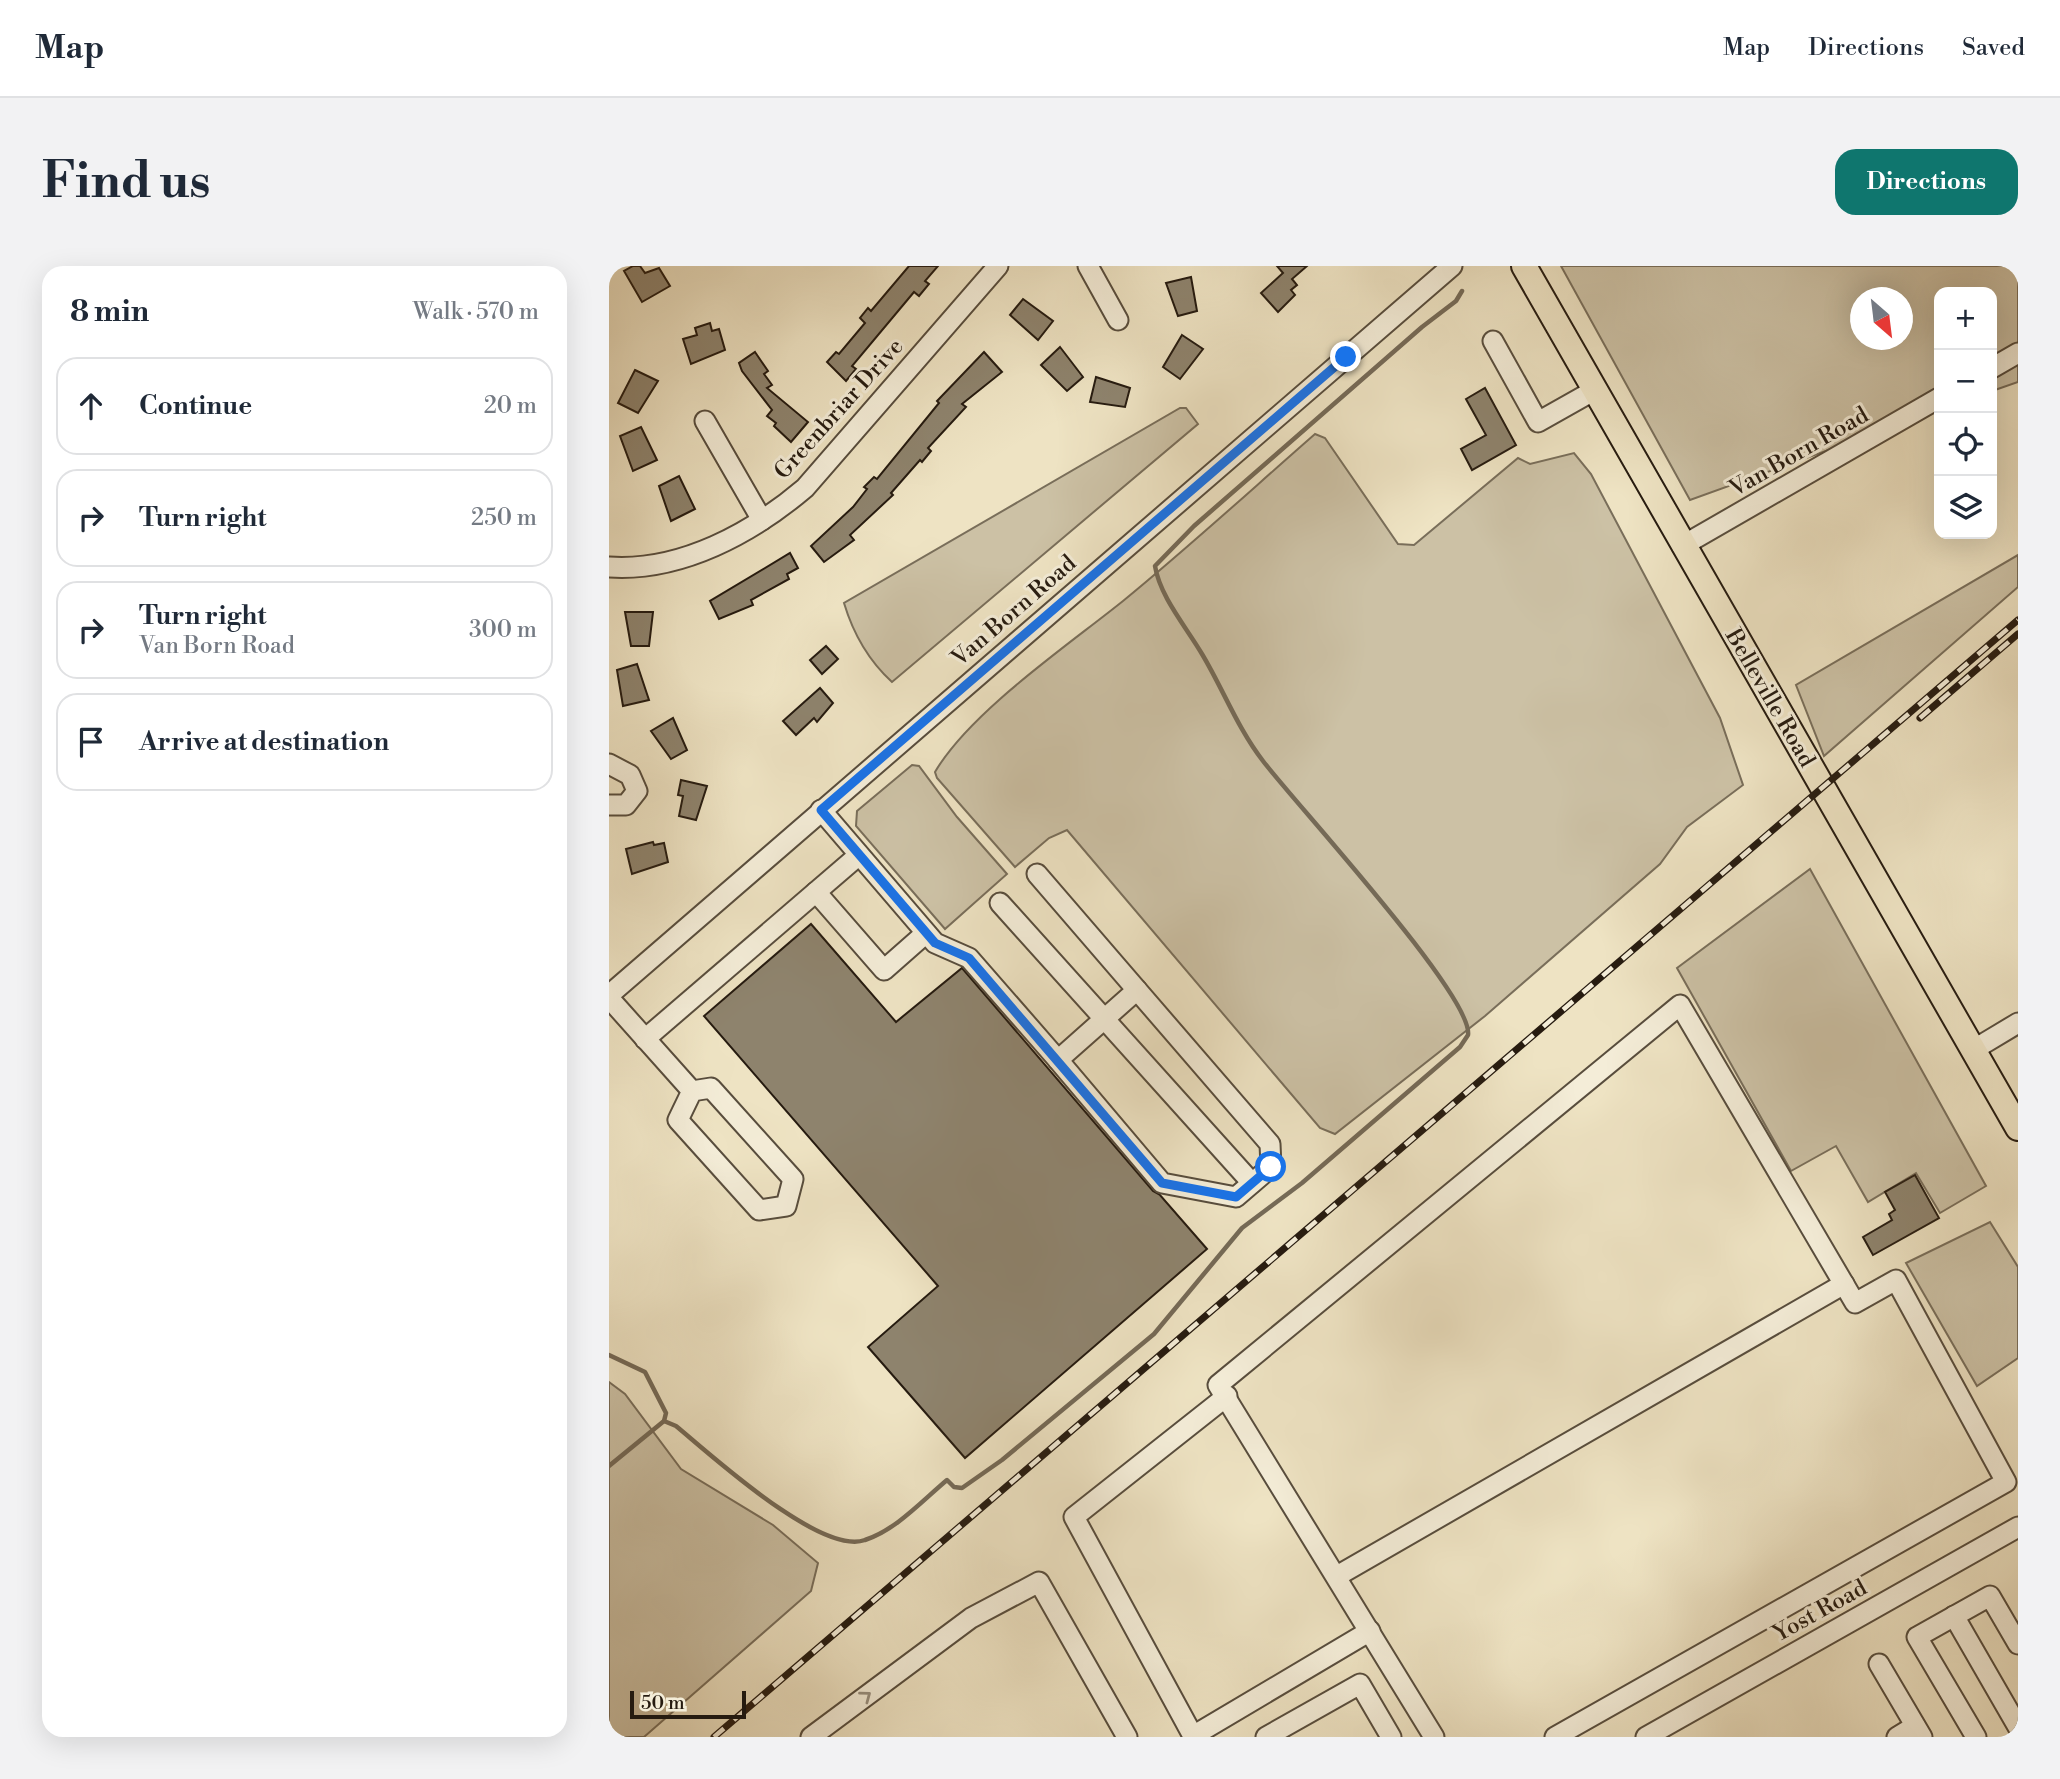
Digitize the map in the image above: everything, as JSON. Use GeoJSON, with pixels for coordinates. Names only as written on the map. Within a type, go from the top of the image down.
{"type":"FeatureCollection","features":[{"type":"Feature","properties":{"kind":"main road","name":"Belleville Road"},"geometry":{"type":"LineString","coordinates":[[1524,266],[1593,391],[2018,1128]]}},
{"type":"Feature","properties":{"kind":"street","name":"Greenbriar Drive"},"geometry":{"type":"LineString","coordinates":[[609,567],[650,566],[689,556],[762,520],[805,488],[998,266]]}},
{"type":"Feature","properties":{"kind":"street"},"geometry":{"type":"LineString","coordinates":[[1088,266],[1118,320]]}},
{"type":"Feature","properties":{"kind":"street","name":"Van Born Road"},"geometry":{"type":"LineString","coordinates":[[609,996],[1452,266]]}},
{"type":"Feature","properties":{"kind":"street"},"geometry":{"type":"LineString","coordinates":[[1493,341],[1538,422],[1593,391]]}},
{"type":"Feature","properties":{"kind":"street"},"geometry":{"type":"LineString","coordinates":[[1997,365],[2018,353]]}},
{"type":"Feature","properties":{"kind":"street","name":"Van Born Road"},"geometry":{"type":"LineString","coordinates":[[1682,546],[1934,401]]}},
{"type":"Feature","properties":{"kind":"street"},"geometry":{"type":"LineString","coordinates":[[705,421],[762,520]]}},
{"type":"Feature","properties":{"kind":"street"},"geometry":{"type":"LineString","coordinates":[[609,764],[630,775],[637,791],[626,805],[609,805]]}},
{"type":"Feature","properties":{"kind":"street"},"geometry":{"type":"LineString","coordinates":[[821,810],[935,943],[969,958],[1162,1183],[1236,1197],[1271,1167],[1270,1144],[1037,874]]}},
{"type":"Feature","properties":{"kind":"street"},"geometry":{"type":"LineString","coordinates":[[645,1039],[859,855]]}},
{"type":"Feature","properties":{"kind":"street"},"geometry":{"type":"LineString","coordinates":[[816,892],[884,970],[926,933]]}},
{"type":"Feature","properties":{"kind":"street"},"geometry":{"type":"LineString","coordinates":[[1000,903],[1252,1183]]}},
{"type":"Feature","properties":{"kind":"street"},"geometry":{"type":"LineString","coordinates":[[1058,1060],[1137,990]]}},
{"type":"Feature","properties":{"kind":"street"},"geometry":{"type":"LineString","coordinates":[[609,996],[692,1091]]}},
{"type":"Feature","properties":{"kind":"street"},"geometry":{"type":"LineString","coordinates":[[1434,1737],[1218,1385],[1680,1005],[1855,1303],[1896,1280],[2007,1482],[1555,1737]]}},
{"type":"Feature","properties":{"kind":"street"},"geometry":{"type":"LineString","coordinates":[[1973,1050],[2018,1023]]}},
{"type":"Feature","properties":{"kind":"street"},"geometry":{"type":"LineString","coordinates":[[711,1088],[793,1179],[786,1206],[759,1210],[678,1120],[692,1091],[711,1088]]}},
{"type":"Feature","properties":{"kind":"street"},"geometry":{"type":"LineString","coordinates":[[1337,1576],[1844,1283]]}},
{"type":"Feature","properties":{"kind":"street"},"geometry":{"type":"LineString","coordinates":[[1227,1396],[1074,1517],[1193,1736],[1370,1631]]}},
{"type":"Feature","properties":{"kind":"street","name":"Yost Road"},"geometry":{"type":"LineString","coordinates":[[1646,1737],[2018,1527]]}},
{"type":"Feature","properties":{"kind":"street"},"geometry":{"type":"LineString","coordinates":[[811,1737],[971,1618],[1039,1583],[1127,1737]]}},
{"type":"Feature","properties":{"kind":"street"},"geometry":{"type":"LineString","coordinates":[[1976,1737],[1917,1637],[1990,1596],[2018,1644]]}},
{"type":"Feature","properties":{"kind":"street"},"geometry":{"type":"LineString","coordinates":[[1954,1616],[2018,1727]]}},
{"type":"Feature","properties":{"kind":"street"},"geometry":{"type":"LineString","coordinates":[[1879,1664],[1918,1732],[1897,1737]]}},
{"type":"Feature","properties":{"kind":"street"},"geometry":{"type":"LineString","coordinates":[[1266,1737],[1360,1684],[1391,1737]]}},
{"type":"Feature","properties":{"kind":"shaded area"},"geometry":{"type":"Polygon","coordinates":[[[1561,266],[2018,266],[2018,382],[1997,389],[1997,287],[1934,287],[1934,412],[1690,500],[1561,266]]]}},
{"type":"Feature","properties":{"kind":"shaded area"},"geometry":{"type":"Polygon","coordinates":[[[1180,408],[1186,408],[1198,424],[892,682],[876,665],[852,625],[844,603],[1180,408]]]}},
{"type":"Feature","properties":{"kind":"shaded area"},"geometry":{"type":"Polygon","coordinates":[[[1315,434],[1325,438],[1398,544],[1414,545],[1518,458],[1530,464],[1574,453],[1591,474],[1720,718],[1743,785],[1687,827],[1660,864],[1485,1016],[1335,1134],[1320,1128],[1067,830],[1049,838],[1015,867],[937,778],[935,772],[971,726],[995,703],[1148,581],[1315,434]]]}},
{"type":"Feature","properties":{"kind":"shaded area"},"geometry":{"type":"Polygon","coordinates":[[[2018,555],[2018,587],[1824,756],[1796,685],[2018,555]]]}},
{"type":"Feature","properties":{"kind":"shaded area"},"geometry":{"type":"Polygon","coordinates":[[[912,765],[919,766],[957,817],[1007,874],[945,929],[856,826],[857,811],[912,765]]]}},
{"type":"Feature","properties":{"kind":"shaded area"},"geometry":{"type":"Polygon","coordinates":[[[1810,869],[1986,1186],[1940,1213],[1916,1173],[1868,1202],[1836,1146],[1791,1171],[1677,968],[1810,869]]]}},
{"type":"Feature","properties":{"kind":"shaded area"},"geometry":{"type":"Polygon","coordinates":[[[1990,1222],[2018,1267],[2018,1358],[1977,1386],[1906,1263],[1990,1222]]]}},
{"type":"Feature","properties":{"kind":"shaded area"},"geometry":{"type":"Polygon","coordinates":[[[609,1382],[625,1394],[681,1469],[773,1525],[818,1563],[811,1591],[644,1737],[609,1737],[609,1382]]]}},
{"type":"Feature","properties":{"kind":"building"},"geometry":{"type":"Polygon","coordinates":[[[640,266],[645,273],[659,268],[670,286],[642,302],[624,271],[640,266]]]}},
{"type":"Feature","properties":{"kind":"building"},"geometry":{"type":"Polygon","coordinates":[[[909,266],[938,266],[925,281],[929,284],[919,296],[914,292],[852,366],[856,369],[846,381],[827,362],[836,352],[839,354],[865,323],[860,318],[868,308],[871,311],[909,266]]]}},
{"type":"Feature","properties":{"kind":"building"},"geometry":{"type":"Polygon","coordinates":[[[1277,266],[1307,266],[1292,279],[1297,285],[1291,290],[1295,295],[1278,312],[1261,293],[1283,273],[1277,266]]]}},
{"type":"Feature","properties":{"kind":"building"},"geometry":{"type":"Polygon","coordinates":[[[1191,277],[1197,311],[1178,316],[1166,283],[1191,277]]]}},
{"type":"Feature","properties":{"kind":"building"},"geometry":{"type":"Polygon","coordinates":[[[1023,299],[1053,321],[1038,340],[1010,315],[1023,299]]]}},
{"type":"Feature","properties":{"kind":"building"},"geometry":{"type":"Polygon","coordinates":[[[710,323],[712,331],[719,329],[725,350],[691,364],[683,339],[697,335],[695,328],[710,323]]]}},
{"type":"Feature","properties":{"kind":"building"},"geometry":{"type":"Polygon","coordinates":[[[1182,335],[1203,349],[1180,379],[1163,367],[1182,335]]]}},
{"type":"Feature","properties":{"kind":"building"},"geometry":{"type":"Polygon","coordinates":[[[1060,347],[1083,377],[1067,391],[1041,365],[1060,347]]]}},
{"type":"Feature","properties":{"kind":"building"},"geometry":{"type":"Polygon","coordinates":[[[755,352],[768,371],[764,374],[772,385],[767,388],[808,422],[791,442],[767,416],[772,410],[742,371],[739,363],[755,352]]]}},
{"type":"Feature","properties":{"kind":"building"},"geometry":{"type":"Polygon","coordinates":[[[984,352],[1002,372],[962,404],[966,407],[928,448],[931,451],[922,462],[920,460],[891,493],[893,495],[850,535],[854,540],[824,562],[811,546],[853,507],[867,489],[864,487],[874,477],[877,479],[939,403],[937,401],[984,352]]]}},
{"type":"Feature","properties":{"kind":"building"},"geometry":{"type":"Polygon","coordinates":[[[635,370],[658,381],[638,413],[618,403],[635,370]]]}},
{"type":"Feature","properties":{"kind":"building"},"geometry":{"type":"Polygon","coordinates":[[[1096,377],[1130,388],[1125,407],[1090,402],[1096,377]]]}},
{"type":"Feature","properties":{"kind":"building"},"geometry":{"type":"Polygon","coordinates":[[[1485,388],[1516,445],[1472,470],[1461,449],[1486,435],[1466,399],[1485,388]]]}},
{"type":"Feature","properties":{"kind":"building"},"geometry":{"type":"Polygon","coordinates":[[[641,427],[657,460],[633,471],[620,436],[641,427]]]}},
{"type":"Feature","properties":{"kind":"building"},"geometry":{"type":"Polygon","coordinates":[[[679,476],[695,509],[671,521],[659,486],[679,476]]]}},
{"type":"Feature","properties":{"kind":"building"},"geometry":{"type":"Polygon","coordinates":[[[790,553],[798,568],[787,574],[789,579],[751,600],[753,605],[719,619],[710,601],[790,553]]]}},
{"type":"Feature","properties":{"kind":"building"},"geometry":{"type":"Polygon","coordinates":[[[625,612],[653,612],[649,646],[631,646],[625,612]]]}},
{"type":"Feature","properties":{"kind":"building"},"geometry":{"type":"Polygon","coordinates":[[[826,646],[838,659],[822,674],[810,660],[826,646]]]}},
{"type":"Feature","properties":{"kind":"building"},"geometry":{"type":"Polygon","coordinates":[[[637,664],[649,700],[623,706],[617,670],[637,664]]]}},
{"type":"Feature","properties":{"kind":"building"},"geometry":{"type":"Polygon","coordinates":[[[820,688],[833,703],[817,722],[814,718],[796,735],[783,721],[820,688]]]}},
{"type":"Feature","properties":{"kind":"building"},"geometry":{"type":"Polygon","coordinates":[[[673,718],[687,750],[671,759],[651,731],[673,718]]]}},
{"type":"Feature","properties":{"kind":"building"},"geometry":{"type":"Polygon","coordinates":[[[681,780],[707,786],[696,820],[679,816],[683,796],[678,795],[681,780]]]}},
{"type":"Feature","properties":{"kind":"building"},"geometry":{"type":"Polygon","coordinates":[[[653,842],[654,845],[664,843],[668,862],[632,874],[626,849],[653,842]]]}},
{"type":"Feature","properties":{"kind":"building"},"geometry":{"type":"Polygon","coordinates":[[[811,924],[896,1022],[962,968],[1153,1191],[1160,1195],[1207,1249],[965,1458],[868,1347],[938,1286],[704,1016],[811,924]]]}},
{"type":"Feature","properties":{"kind":"building"},"geometry":{"type":"Polygon","coordinates":[[[1915,1175],[1939,1218],[1873,1255],[1863,1237],[1892,1220],[1889,1214],[1895,1210],[1885,1192],[1915,1175]]]}},
{"type":"Feature","properties":{"kind":"waterway"},"geometry":{"type":"LineString","coordinates":[[664,1421],[676,1426],[767,1500],[822,1533],[846,1541],[865,1540],[876,1535],[909,1514],[947,1480],[954,1487],[962,1488],[1002,1460],[1154,1334],[1242,1228],[1302,1183],[1460,1047],[1468,1035],[1462,1014],[1443,982],[1414,942],[1254,749],[1202,654],[1168,601],[1155,566],[1194,526],[1422,327],[1456,301],[1462,291]]}},
{"type":"Feature","properties":{"kind":"waterway"},"geometry":{"type":"LineString","coordinates":[[609,1355],[645,1372],[666,1413],[664,1421],[609,1466]]}},
{"type":"Feature","properties":{"kind":"railway"},"geometry":{"type":"LineString","coordinates":[[714,1737],[2018,620]]}},
{"type":"Feature","properties":{"kind":"railway"},"geometry":{"type":"LineString","coordinates":[[1920,718],[2018,634]]}},
{"type":"Feature","properties":{"kind":"route"},"geometry":{"type":"LineString","coordinates":[[1271,1167],[1236,1197],[1162,1183],[969,958],[935,943],[821,810],[1346,357]]}}]}
